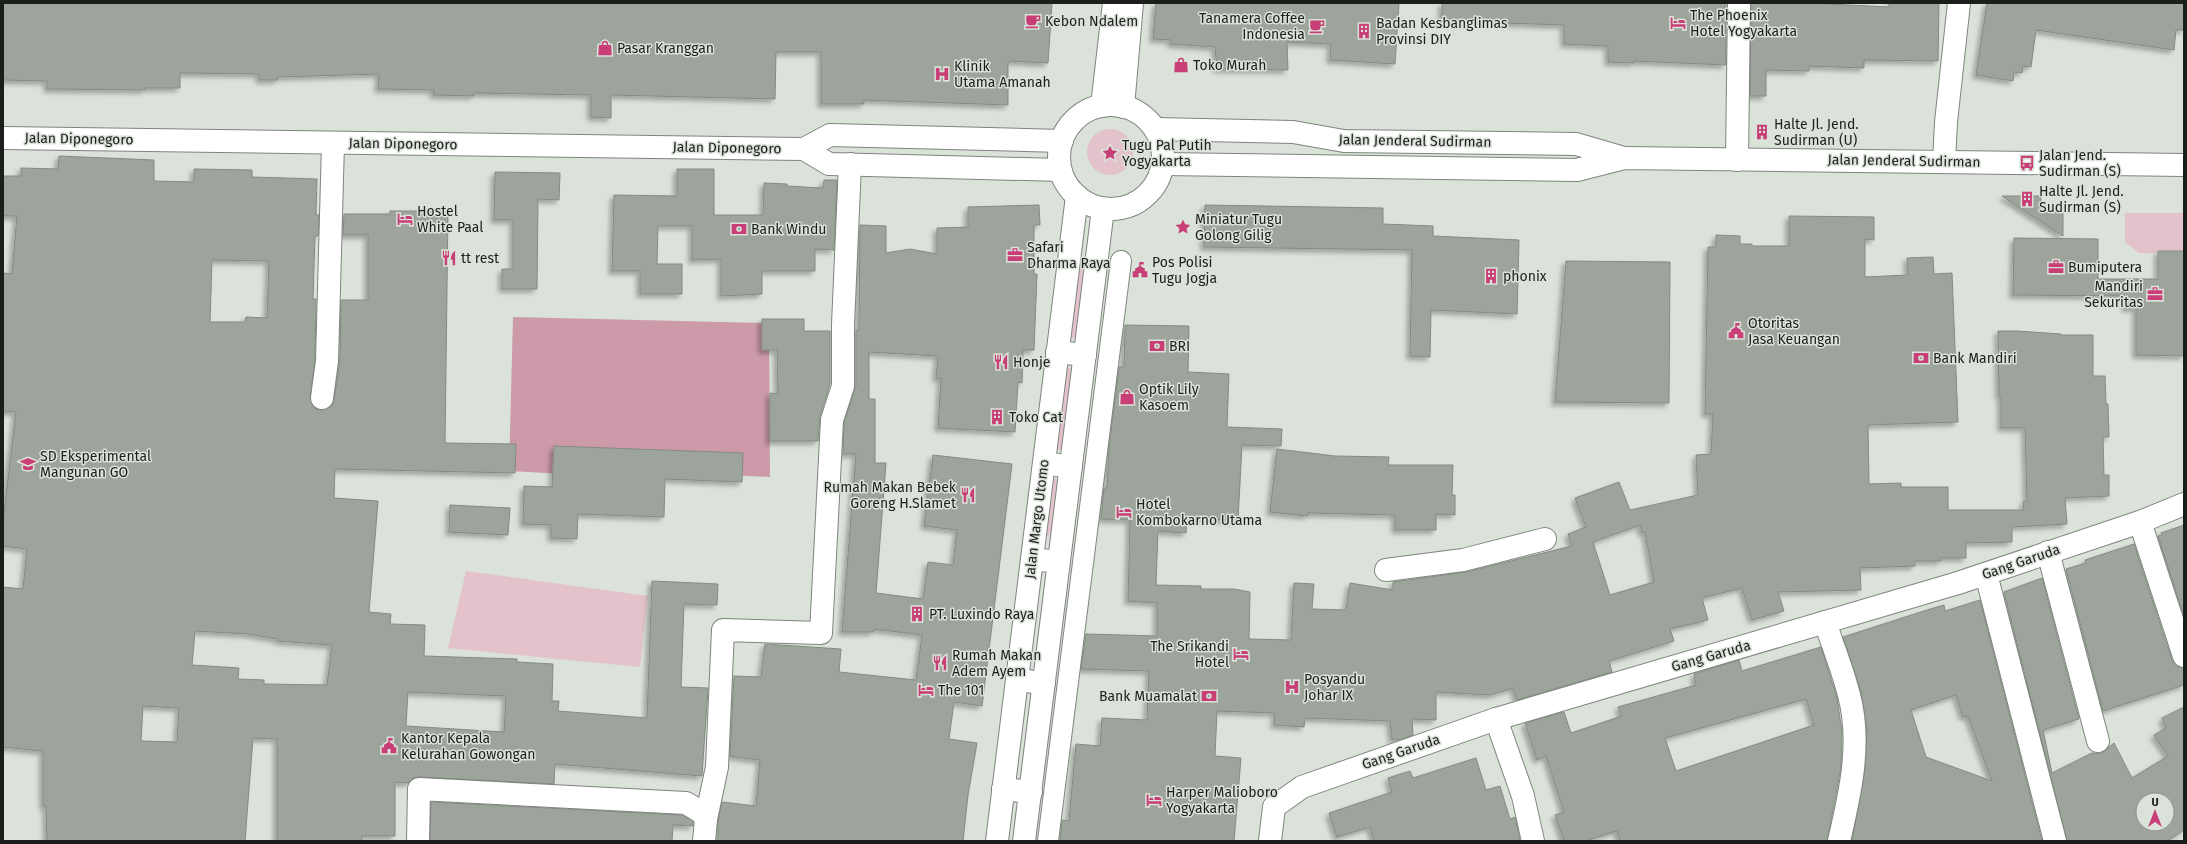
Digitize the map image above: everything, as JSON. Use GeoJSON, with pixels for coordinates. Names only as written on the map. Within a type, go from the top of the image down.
{"type":"FeatureCollection","features":[{"type":"Feature","properties":{"kind":"street"},"geometry":{"type":"LineString","coordinates":[[1112,106],[1114,3]]}},
{"type":"Feature","properties":{"kind":"street"},"geometry":{"type":"LineString","coordinates":[[1112,106],[1132,3]]}},
{"type":"Feature","properties":{"kind":"street"},"geometry":{"type":"LineString","coordinates":[[1737,160],[1739,3]]}},
{"type":"Feature","properties":{"kind":"street"},"geometry":{"type":"LineString","coordinates":[[1944,162],[1946,122],[1960,3]]}},
{"type":"Feature","properties":{"kind":"street"},"geometry":{"type":"LineString","coordinates":[[1112,106],[1143,116],[1156,130],[1162,146],[1163,164],[1157,182],[1147,196],[1133,205],[1103,209],[1076,196],[1067,185],[1060,170],[1059,155],[1066,131],[1076,119],[1112,106]]}},
{"type":"Feature","properties":{"kind":"street","name":"Jalan Jenderal Sudirman"},"geometry":{"type":"LineString","coordinates":[[1156,130],[1293,132],[1344,141],[1576,144],[1624,158],[2184,165]]}},
{"type":"Feature","properties":{"kind":"street","name":"Jalan Diponegoro"},"geometry":{"type":"LineString","coordinates":[[3,138],[804,149],[830,135],[1062,141]]}},
{"type":"Feature","properties":{"kind":"street"},"geometry":{"type":"LineString","coordinates":[[1416,168],[1417,142]]}},
{"type":"Feature","properties":{"kind":"street"},"geometry":{"type":"LineString","coordinates":[[322,398],[328,361],[333,143]]}},
{"type":"Feature","properties":{"kind":"street"},"geometry":{"type":"LineString","coordinates":[[804,149],[829,164],[1060,170]]}},
{"type":"Feature","properties":{"kind":"street","name":"Jalan Jenderal Sudirman"},"geometry":{"type":"LineString","coordinates":[[1163,164],[1577,170],[1624,158]]}},
{"type":"Feature","properties":{"kind":"street"},"geometry":{"type":"LineString","coordinates":[[704,841],[706,819],[717,767],[723,630],[821,633],[832,420],[843,386],[843,325],[850,164]]}},
{"type":"Feature","properties":{"kind":"street","name":"Jalan Margo Utomo"},"geometry":{"type":"LineString","coordinates":[[997,841],[1076,196]]}},
{"type":"Feature","properties":{"kind":"street","name":"Jalan Margo Utomo"},"geometry":{"type":"LineString","coordinates":[[1024,841],[1103,209]]}},
{"type":"Feature","properties":{"kind":"street"},"geometry":{"type":"LineString","coordinates":[[1048,841],[1121,261]]}},
{"type":"Feature","properties":{"kind":"street"},"geometry":{"type":"LineString","coordinates":[[1057,352],[1085,355]]}},
{"type":"Feature","properties":{"kind":"street"},"geometry":{"type":"LineString","coordinates":[[1044,463],[1071,467]]}},
{"type":"Feature","properties":{"kind":"street","name":"Gang Garuda"},"geometry":{"type":"LineString","coordinates":[[1270,841],[1274,807],[1302,787],[1496,719],[1986,574],[2140,522],[2184,504]]}},
{"type":"Feature","properties":{"kind":"street"},"geometry":{"type":"LineString","coordinates":[[2140,522],[2184,656]]}},
{"type":"Feature","properties":{"kind":"street"},"geometry":{"type":"LineString","coordinates":[[1386,570],[1463,560],[1545,539]]}},
{"type":"Feature","properties":{"kind":"street"},"geometry":{"type":"LineString","coordinates":[[2048,552],[2098,741]]}},
{"type":"Feature","properties":{"kind":"street"},"geometry":{"type":"LineString","coordinates":[[1032,560],[1059,561]]}},
{"type":"Feature","properties":{"kind":"street"},"geometry":{"type":"LineString","coordinates":[[1986,574],[2055,841]]}},
{"type":"Feature","properties":{"kind":"street"},"geometry":{"type":"LineString","coordinates":[[1824,622],[1850,696],[1855,739],[1851,790],[1839,841]]}},
{"type":"Feature","properties":{"kind":"street"},"geometry":{"type":"LineString","coordinates":[[1017,680],[1044,683]]}},
{"type":"Feature","properties":{"kind":"street"},"geometry":{"type":"LineString","coordinates":[[1496,719],[1523,796],[1533,841]]}},
{"type":"Feature","properties":{"kind":"street"},"geometry":{"type":"LineString","coordinates":[[418,841],[419,789],[686,803],[701,812],[706,819]]}},
{"type":"Feature","properties":{"kind":"street"},"geometry":{"type":"LineString","coordinates":[[1003,789],[1031,792]]}},
{"type":"Feature","properties":{"kind":"shaded area","name":"Tugu Pal Putih Yogyakarta"},"geometry":{"type":"Polygon","coordinates":[[[1115,129],[1127,135],[1132,143],[1132,161],[1127,169],[1119,174],[1105,175],[1093,169],[1088,161],[1087,147],[1093,135],[1101,130],[1115,129]]]}},
{"type":"Feature","properties":{"kind":"shaded area"},"geometry":{"type":"Polygon","coordinates":[[[2125,213],[2184,213],[2184,254],[2139,253],[2125,242],[2125,213]]]}},
{"type":"Feature","properties":{"kind":"shaded area"},"geometry":{"type":"Polygon","coordinates":[[[1081,264],[1084,268],[1077,335],[1073,338],[1071,336],[1078,265],[1081,264]]]}},
{"type":"Feature","properties":{"kind":"shaded area"},"geometry":{"type":"Polygon","coordinates":[[[513,317],[769,323],[770,477],[624,470],[623,477],[509,471],[513,317]]]}},
{"type":"Feature","properties":{"kind":"shaded area"},"geometry":{"type":"Polygon","coordinates":[[[1069,367],[1072,371],[1062,448],[1058,451],[1056,449],[1065,370],[1069,367]]]}},
{"type":"Feature","properties":{"kind":"shaded area"},"geometry":{"type":"Polygon","coordinates":[[[1055,478],[1058,481],[1052,532],[1048,536],[1045,534],[1052,479],[1055,478]]]}},
{"type":"Feature","properties":{"kind":"shaded area"},"geometry":{"type":"Polygon","coordinates":[[[466,571],[648,596],[640,667],[448,648],[466,571]]]}},
{"type":"Feature","properties":{"kind":"building"},"geometry":{"type":"Polygon","coordinates":[[[3,3],[1052,3],[1048,63],[1010,61],[1008,63],[1008,105],[864,100],[864,104],[821,104],[821,52],[776,52],[775,99],[611,95],[611,118],[591,117],[591,95],[474,93],[474,96],[433,95],[434,90],[378,89],[379,74],[278,77],[278,80],[259,80],[259,74],[180,73],[180,88],[145,88],[145,90],[47,89],[47,81],[3,80],[3,3]]]}},
{"type":"Feature","properties":{"kind":"building"},"geometry":{"type":"Polygon","coordinates":[[[1156,3],[1399,3],[1395,64],[1330,60],[1331,44],[1287,42],[1288,70],[1217,69],[1215,47],[1171,44],[1171,40],[1153,39],[1156,3]]]}},
{"type":"Feature","properties":{"kind":"building"},"geometry":{"type":"Polygon","coordinates":[[[1442,3],[1726,3],[1726,65],[1634,61],[1634,63],[1608,62],[1608,46],[1564,44],[1564,25],[1442,21],[1442,3]]]}},
{"type":"Feature","properties":{"kind":"building"},"geometry":{"type":"Polygon","coordinates":[[[1751,3],[1809,3],[1889,7],[1889,3],[1939,3],[1938,61],[1864,60],[1864,68],[1809,66],[1809,71],[1766,70],[1766,96],[1750,96],[1751,3]]]}},
{"type":"Feature","properties":{"kind":"building"},"geometry":{"type":"Polygon","coordinates":[[[1987,3],[2184,3],[2184,30],[2176,30],[2174,50],[2036,30],[2031,67],[2023,66],[2022,73],[2014,72],[2013,81],[1976,75],[1987,3]]]}},
{"type":"Feature","properties":{"kind":"building"},"geometry":{"type":"Polygon","coordinates":[[[59,156],[154,160],[154,181],[194,182],[194,169],[252,170],[252,177],[317,179],[316,215],[319,215],[318,236],[315,236],[313,299],[316,299],[315,360],[310,397],[314,408],[321,410],[332,406],[334,400],[340,361],[341,300],[368,300],[368,235],[343,235],[344,214],[390,214],[390,211],[448,211],[445,443],[516,444],[515,473],[335,469],[334,498],[378,501],[369,612],[391,614],[390,624],[425,625],[424,656],[517,659],[517,662],[553,664],[552,701],[559,701],[558,711],[647,718],[652,581],[718,584],[717,605],[684,604],[681,687],[708,688],[702,776],[555,764],[554,784],[419,777],[413,778],[408,783],[395,782],[395,836],[362,836],[362,841],[277,841],[277,739],[253,738],[245,841],[47,841],[46,806],[43,806],[43,751],[3,747],[3,587],[23,589],[27,549],[3,546],[3,521],[16,412],[3,411],[3,273],[12,274],[17,216],[3,216],[3,176],[21,176],[21,168],[58,169],[59,156]],[[212,260],[210,322],[245,322],[246,317],[267,318],[269,261],[212,260]],[[195,631],[192,665],[239,668],[238,679],[264,680],[264,684],[327,685],[332,645],[278,641],[278,639],[248,634],[195,631]],[[408,692],[406,726],[504,732],[506,696],[408,692]],[[143,706],[141,741],[177,742],[179,708],[143,706]]]}},
{"type":"Feature","properties":{"kind":"building"},"geometry":{"type":"Polygon","coordinates":[[[677,169],[714,169],[714,215],[763,215],[764,183],[823,188],[824,180],[837,180],[834,250],[815,249],[815,271],[762,271],[762,294],[721,296],[721,259],[692,260],[692,226],[658,226],[657,264],[682,264],[682,294],[640,294],[640,271],[612,271],[614,195],[677,196],[677,169]]]}},
{"type":"Feature","properties":{"kind":"building"},"geometry":{"type":"Polygon","coordinates":[[[495,172],[560,173],[559,200],[538,199],[537,289],[502,289],[502,269],[513,269],[513,220],[494,220],[495,172]]]}},
{"type":"Feature","properties":{"kind":"building"},"geometry":{"type":"Polygon","coordinates":[[[2002,196],[2041,196],[2040,211],[2063,211],[2063,236],[2002,196]]]}},
{"type":"Feature","properties":{"kind":"building"},"geometry":{"type":"Polygon","coordinates":[[[1039,205],[1040,225],[1034,225],[1034,274],[1037,274],[1034,350],[1023,350],[1022,383],[1018,382],[1015,432],[938,428],[941,379],[936,378],[938,356],[869,352],[869,399],[875,399],[875,463],[886,463],[876,593],[923,599],[928,562],[953,565],[957,530],[924,526],[933,455],[1012,464],[982,706],[954,702],[949,739],[977,743],[968,795],[963,841],[718,841],[718,821],[722,802],[756,806],[760,760],[730,756],[734,676],[761,677],[765,644],[841,649],[839,672],[916,680],[922,635],[874,629],[873,632],[842,632],[856,454],[843,454],[844,422],[856,386],[856,330],[859,330],[860,225],[886,226],[886,253],[910,249],[937,254],[937,228],[968,227],[968,207],[1039,205]]]}},
{"type":"Feature","properties":{"kind":"building"},"geometry":{"type":"Polygon","coordinates":[[[1205,205],[1383,208],[1383,224],[1433,226],[1433,236],[1519,240],[1517,314],[1431,310],[1430,357],[1410,356],[1412,250],[1204,247],[1205,205]]]}},
{"type":"Feature","properties":{"kind":"building"},"geometry":{"type":"Polygon","coordinates":[[[1789,216],[1874,217],[1874,240],[1865,239],[1865,277],[1908,275],[1907,258],[1933,257],[1934,274],[1952,273],[1958,422],[1868,425],[1869,484],[1901,483],[1901,487],[1948,487],[1948,510],[2024,510],[2023,502],[2027,501],[2025,428],[2001,428],[2001,396],[1999,396],[1998,331],[2017,331],[2061,335],[2093,335],[2093,376],[2105,376],[2106,404],[2108,404],[2109,437],[2103,437],[2104,475],[2109,475],[2109,496],[2065,498],[2067,524],[2012,527],[2012,542],[1966,543],[1966,558],[1941,558],[1941,561],[1915,561],[1915,566],[1860,568],[1861,590],[1778,592],[1784,611],[1752,620],[1742,588],[1702,598],[1708,620],[1670,629],[1674,641],[1609,661],[1612,672],[1517,700],[1513,688],[1490,695],[1436,692],[1436,720],[1412,719],[1413,735],[1402,739],[1392,740],[1390,721],[1305,718],[1304,727],[1274,725],[1275,713],[1217,711],[1215,756],[1241,758],[1234,841],[1060,841],[1062,820],[1069,821],[1076,744],[1100,746],[1102,718],[1147,720],[1149,671],[1081,669],[1086,634],[1157,636],[1157,603],[1128,601],[1130,520],[1101,519],[1104,488],[1107,488],[1109,447],[1119,367],[1124,367],[1125,325],[1189,326],[1188,372],[1229,374],[1227,427],[1282,429],[1281,446],[1242,445],[1238,520],[1187,518],[1186,533],[1158,531],[1156,585],[1201,586],[1201,589],[1234,589],[1250,592],[1249,639],[1291,640],[1294,583],[1314,584],[1312,609],[1346,610],[1350,583],[1393,590],[1393,582],[1466,572],[1572,546],[1568,534],[1586,527],[1575,498],[1619,482],[1630,510],[1698,495],[1696,455],[1711,454],[1713,414],[1705,414],[1708,247],[1716,247],[1716,235],[1740,236],[1740,244],[1752,244],[1752,246],[1789,246],[1789,216]],[[1640,525],[1593,542],[1610,595],[1654,582],[1645,532],[1642,533],[1640,525]]]}},
{"type":"Feature","properties":{"kind":"building"},"geometry":{"type":"Polygon","coordinates":[[[2014,238],[2098,239],[2098,279],[2158,279],[2158,251],[2184,251],[2184,356],[2136,355],[2136,308],[2125,308],[2126,296],[2013,295],[2014,238]]]}},
{"type":"Feature","properties":{"kind":"building"},"geometry":{"type":"Polygon","coordinates":[[[1566,261],[1670,262],[1669,403],[1555,402],[1566,261]]]}},
{"type":"Feature","properties":{"kind":"building"},"geometry":{"type":"Polygon","coordinates":[[[762,319],[804,319],[804,331],[830,331],[830,384],[820,416],[818,441],[770,441],[770,393],[778,394],[777,350],[762,350],[762,319]]]}},
{"type":"Feature","properties":{"kind":"building"},"geometry":{"type":"Polygon","coordinates":[[[554,446],[743,453],[742,482],[665,479],[664,517],[578,514],[577,539],[551,538],[551,525],[523,524],[524,486],[552,487],[554,446]]]}},
{"type":"Feature","properties":{"kind":"building"},"geometry":{"type":"Polygon","coordinates":[[[1277,449],[1335,456],[1389,457],[1388,465],[1453,465],[1452,495],[1455,495],[1455,515],[1436,514],[1436,530],[1395,530],[1395,515],[1308,513],[1308,516],[1270,512],[1277,449]]]}},
{"type":"Feature","properties":{"kind":"building"},"geometry":{"type":"Polygon","coordinates":[[[450,505],[510,508],[508,535],[449,532],[450,505]]]}},
{"type":"Feature","properties":{"kind":"building"},"geometry":{"type":"Polygon","coordinates":[[[2184,525],[2184,616],[2158,536],[2162,535],[2161,533],[2184,525]]]}},
{"type":"Feature","properties":{"kind":"building"},"geometry":{"type":"Polygon","coordinates":[[[2134,544],[2172,660],[2176,666],[2184,668],[2184,685],[2103,711],[2066,569],[2086,563],[2085,560],[2134,544]]]}},
{"type":"Feature","properties":{"kind":"building"},"geometry":{"type":"Polygon","coordinates":[[[2042,578],[2079,719],[2043,730],[2052,773],[2092,753],[2102,753],[2114,743],[2132,778],[2168,756],[2154,735],[2166,728],[2162,718],[2184,707],[2184,830],[2167,841],[2067,841],[2004,592],[2042,578]]]}},
{"type":"Feature","properties":{"kind":"building"},"geometry":{"type":"Polygon","coordinates":[[[1980,600],[2042,841],[1852,841],[1865,770],[1867,731],[1861,692],[1843,637],[1944,605],[1945,611],[1980,600]],[[1956,695],[1911,710],[1926,757],[1992,781],[1968,716],[1963,717],[1956,695]]]}},
{"type":"Feature","properties":{"kind":"building"},"geometry":{"type":"Polygon","coordinates":[[[1821,647],[1837,698],[1842,732],[1841,767],[1827,841],[1620,841],[1617,831],[1585,841],[1564,841],[1555,815],[1564,812],[1546,756],[1537,760],[1525,723],[1564,712],[1571,733],[1622,716],[1618,707],[1696,685],[1694,674],[1739,660],[1742,671],[1821,647]],[[1806,699],[1665,738],[1676,771],[1814,725],[1806,699]]]}},
{"type":"Feature","properties":{"kind":"building"},"geometry":{"type":"Polygon","coordinates":[[[1476,758],[1486,790],[1500,786],[1510,819],[1515,817],[1520,841],[1374,841],[1370,827],[1337,837],[1329,813],[1392,792],[1388,778],[1410,771],[1413,778],[1476,758]]]}},
{"type":"Feature","properties":{"kind":"building"},"geometry":{"type":"Polygon","coordinates":[[[431,802],[682,815],[693,822],[693,826],[673,825],[672,841],[430,841],[431,802]]]}},
{"type":"Feature","properties":{"kind":"place","name":"Kebon Ndalem"},"geometry":{"type":"Point","coordinates":[1033,21]}},
{"type":"Feature","properties":{"kind":"place","name":"The Phoenix Hotel Yogyakarta"},"geometry":{"type":"Point","coordinates":[1678,23]}},
{"type":"Feature","properties":{"kind":"place","name":"Tanamera Coffee Indonesia"},"geometry":{"type":"Point","coordinates":[1317,26]}},
{"type":"Feature","properties":{"kind":"place","name":"Badan Kesbanglimas Provinsi DIY"},"geometry":{"type":"Point","coordinates":[1364,31]}},
{"type":"Feature","properties":{"kind":"place","name":"Pasar Kranggan"},"geometry":{"type":"Point","coordinates":[605,48]}},
{"type":"Feature","properties":{"kind":"place","name":"Toko Murah"},"geometry":{"type":"Point","coordinates":[1181,65]}},
{"type":"Feature","properties":{"kind":"place","name":"Klinik Utama Amanah"},"geometry":{"type":"Point","coordinates":[942,74]}},
{"type":"Feature","properties":{"kind":"place","name":"Halte Jl. Jend. Sudirman (U)"},"geometry":{"type":"Point","coordinates":[1762,132]}},
{"type":"Feature","properties":{"kind":"place","name":"Tugu Pal Putih Yogyakarta"},"geometry":{"type":"Point","coordinates":[1110,153]}},
{"type":"Feature","properties":{"kind":"place","name":"Jalan Jend. Sudirman (S)"},"geometry":{"type":"Point","coordinates":[2027,163]}},
{"type":"Feature","properties":{"kind":"place","name":"Halte Jl. Jend. Sudirman (S)"},"geometry":{"type":"Point","coordinates":[2027,199]}},
{"type":"Feature","properties":{"kind":"place","name":"Hostel White Paal"},"geometry":{"type":"Point","coordinates":[405,219]}},
{"type":"Feature","properties":{"kind":"place","name":"Miniatur Tugu Golong Gilig"},"geometry":{"type":"Point","coordinates":[1183,227]}},
{"type":"Feature","properties":{"kind":"place","name":"Bank Windu"},"geometry":{"type":"Point","coordinates":[739,229]}},
{"type":"Feature","properties":{"kind":"place","name":"Safari Dharma Raya"},"geometry":{"type":"Point","coordinates":[1015,255]}},
{"type":"Feature","properties":{"kind":"place","name":"tt rest"},"geometry":{"type":"Point","coordinates":[449,258]}},
{"type":"Feature","properties":{"kind":"place","name":"Bumiputera"},"geometry":{"type":"Point","coordinates":[2056,267]}},
{"type":"Feature","properties":{"kind":"place","name":"Pos Polisi Tugu Jogja"},"geometry":{"type":"Point","coordinates":[1140,270]}},
{"type":"Feature","properties":{"kind":"place","name":"phonix"},"geometry":{"type":"Point","coordinates":[1491,276]}},
{"type":"Feature","properties":{"kind":"place","name":"Mandiri Sekuritas"},"geometry":{"type":"Point","coordinates":[2155,294]}},
{"type":"Feature","properties":{"kind":"place","name":"Otoritas Jasa Keuangan"},"geometry":{"type":"Point","coordinates":[1736,331]}},
{"type":"Feature","properties":{"kind":"place","name":"BRI"},"geometry":{"type":"Point","coordinates":[1157,346]}},
{"type":"Feature","properties":{"kind":"place","name":"Bank Mandiri"},"geometry":{"type":"Point","coordinates":[1921,358]}},
{"type":"Feature","properties":{"kind":"place","name":"Honje"},"geometry":{"type":"Point","coordinates":[1001,362]}},
{"type":"Feature","properties":{"kind":"place","name":"Optik Lily Kasoem"},"geometry":{"type":"Point","coordinates":[1127,397]}},
{"type":"Feature","properties":{"kind":"place","name":"Toko Cat"},"geometry":{"type":"Point","coordinates":[997,417]}},
{"type":"Feature","properties":{"kind":"place","name":"SD Eksperimental Mangunan GO"},"geometry":{"type":"Point","coordinates":[28,464]}},
{"type":"Feature","properties":{"kind":"place","name":"Rumah Makan Bebek Goreng H.Slamet"},"geometry":{"type":"Point","coordinates":[968,495]}},
{"type":"Feature","properties":{"kind":"place","name":"Hotel Kombokarno Utama"},"geometry":{"type":"Point","coordinates":[1124,512]}},
{"type":"Feature","properties":{"kind":"place","name":"PT. Luxindo Raya"},"geometry":{"type":"Point","coordinates":[917,614]}},
{"type":"Feature","properties":{"kind":"place","name":"The Srikandi Hotel"},"geometry":{"type":"Point","coordinates":[1241,654]}},
{"type":"Feature","properties":{"kind":"place","name":"Rumah Makan Adem Ayem"},"geometry":{"type":"Point","coordinates":[940,663]}},
{"type":"Feature","properties":{"kind":"place","name":"Posyandu Johar IX"},"geometry":{"type":"Point","coordinates":[1292,687]}},
{"type":"Feature","properties":{"kind":"place","name":"The 101"},"geometry":{"type":"Point","coordinates":[926,690]}},
{"type":"Feature","properties":{"kind":"place","name":"Bank Muamalat"},"geometry":{"type":"Point","coordinates":[1209,696]}},
{"type":"Feature","properties":{"kind":"place","name":"Kantor Kepala Kelurahan Gowongan"},"geometry":{"type":"Point","coordinates":[389,746]}},
{"type":"Feature","properties":{"kind":"place","name":"Harper Malioboro Yogyakarta"},"geometry":{"type":"Point","coordinates":[1154,800]}}]}
